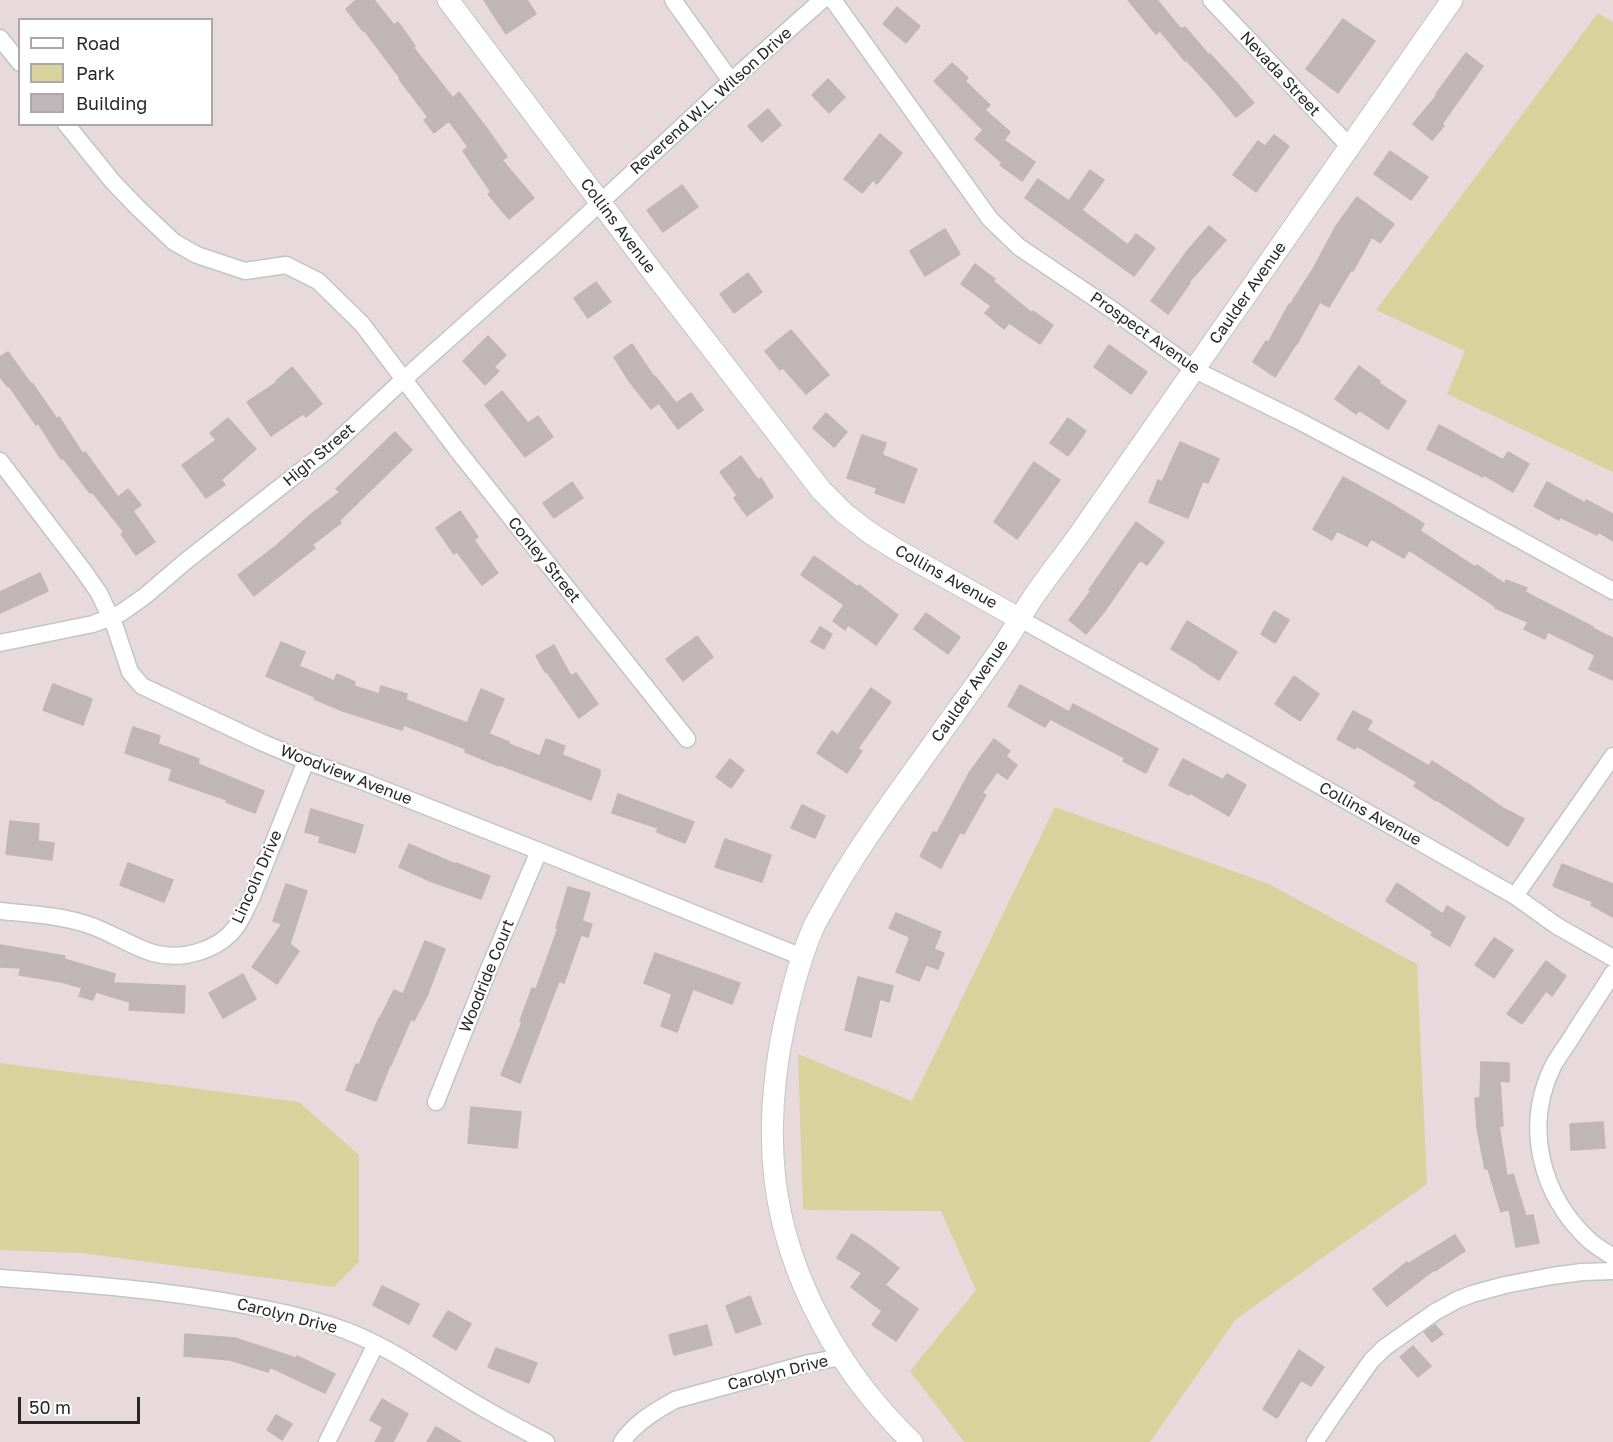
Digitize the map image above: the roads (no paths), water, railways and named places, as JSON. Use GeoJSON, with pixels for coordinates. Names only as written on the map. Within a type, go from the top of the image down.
{"type":"FeatureCollection","features":[{"type":"Feature","properties":{"kind":"street","name":"Collins Avenue"},"geometry":{"type":"LineString","coordinates":[[448,0],[662,285],[821,490],[844,513],[897,550],[1515,896],[1557,926],[1613,958]]}},
{"type":"Feature","properties":{"kind":"street"},"geometry":{"type":"LineString","coordinates":[[673,0],[731,81]]}},
{"type":"Feature","properties":{"kind":"street","name":"Reverend W.L. Wilson Drive"},"geometry":{"type":"LineString","coordinates":[[601,202],[822,0]]}},
{"type":"Feature","properties":{"kind":"street","name":"Prospect Avenue"},"geometry":{"type":"LineString","coordinates":[[833,0],[990,219],[1036,259],[1114,311],[1194,370],[1299,421],[1613,591]]}},
{"type":"Feature","properties":{"kind":"street","name":"Nevada Street"},"geometry":{"type":"LineString","coordinates":[[1211,0],[1350,147]]}},
{"type":"Feature","properties":{"kind":"street","name":"Caulder Avenue"},"geometry":{"type":"LineString","coordinates":[[912,1442],[874,1402],[842,1358],[798,1270],[782,1217],[775,1178],[772,1133],[776,1077],[782,1036],[802,957],[814,925],[848,867],[885,811],[1452,0]]}},
{"type":"Feature","properties":{"kind":"street"},"geometry":{"type":"LineString","coordinates":[[0,38],[18,60]]}},
{"type":"Feature","properties":{"kind":"street","name":"Conley Street"},"geometry":{"type":"LineString","coordinates":[[68,126],[113,182],[174,242],[197,255],[245,271],[286,265],[318,281],[362,324],[458,451],[687,739]]}},
{"type":"Feature","properties":{"kind":"street","name":"High Street"},"geometry":{"type":"LineString","coordinates":[[0,643],[93,624],[121,613],[145,596],[330,448],[601,202]]}},
{"type":"Feature","properties":{"kind":"street","name":"Woodview Avenue"},"geometry":{"type":"LineString","coordinates":[[0,461],[99,593],[111,618],[130,672],[142,686],[306,761],[539,850],[802,957]]}},
{"type":"Feature","properties":{"kind":"street","name":"Lincoln Drive"},"geometry":{"type":"LineString","coordinates":[[0,911],[58,917],[86,924],[154,953],[171,956],[207,949],[222,940],[241,919],[306,761]]}},
{"type":"Feature","properties":{"kind":"street"},"geometry":{"type":"LineString","coordinates":[[1515,896],[1611,764]]}},
{"type":"Feature","properties":{"kind":"street","name":"Woodride Court"},"geometry":{"type":"LineString","coordinates":[[436,1102],[539,850]]}},
{"type":"Feature","properties":{"kind":"street"},"geometry":{"type":"LineString","coordinates":[[1613,973],[1554,1065],[1539,1108],[1538,1127],[1543,1167],[1554,1195],[1571,1220],[1591,1242],[1613,1257]]}},
{"type":"Feature","properties":{"kind":"street"},"geometry":{"type":"LineString","coordinates":[[1315,1442],[1371,1361],[1418,1322],[1464,1297],[1505,1285],[1552,1276],[1613,1270]]}},
{"type":"Feature","properties":{"kind":"street","name":"Carolyn Drive"},"geometry":{"type":"LineString","coordinates":[[0,1278],[123,1287],[220,1300],[315,1321],[346,1331],[393,1352],[479,1406],[546,1442]]}},
{"type":"Feature","properties":{"kind":"street"},"geometry":{"type":"LineString","coordinates":[[327,1442],[376,1344]]}},
{"type":"Feature","properties":{"kind":"street","name":"Carolyn Drive"},"geometry":{"type":"LineString","coordinates":[[622,1442],[640,1422],[675,1400],[809,1364],[842,1358]]}}]}
